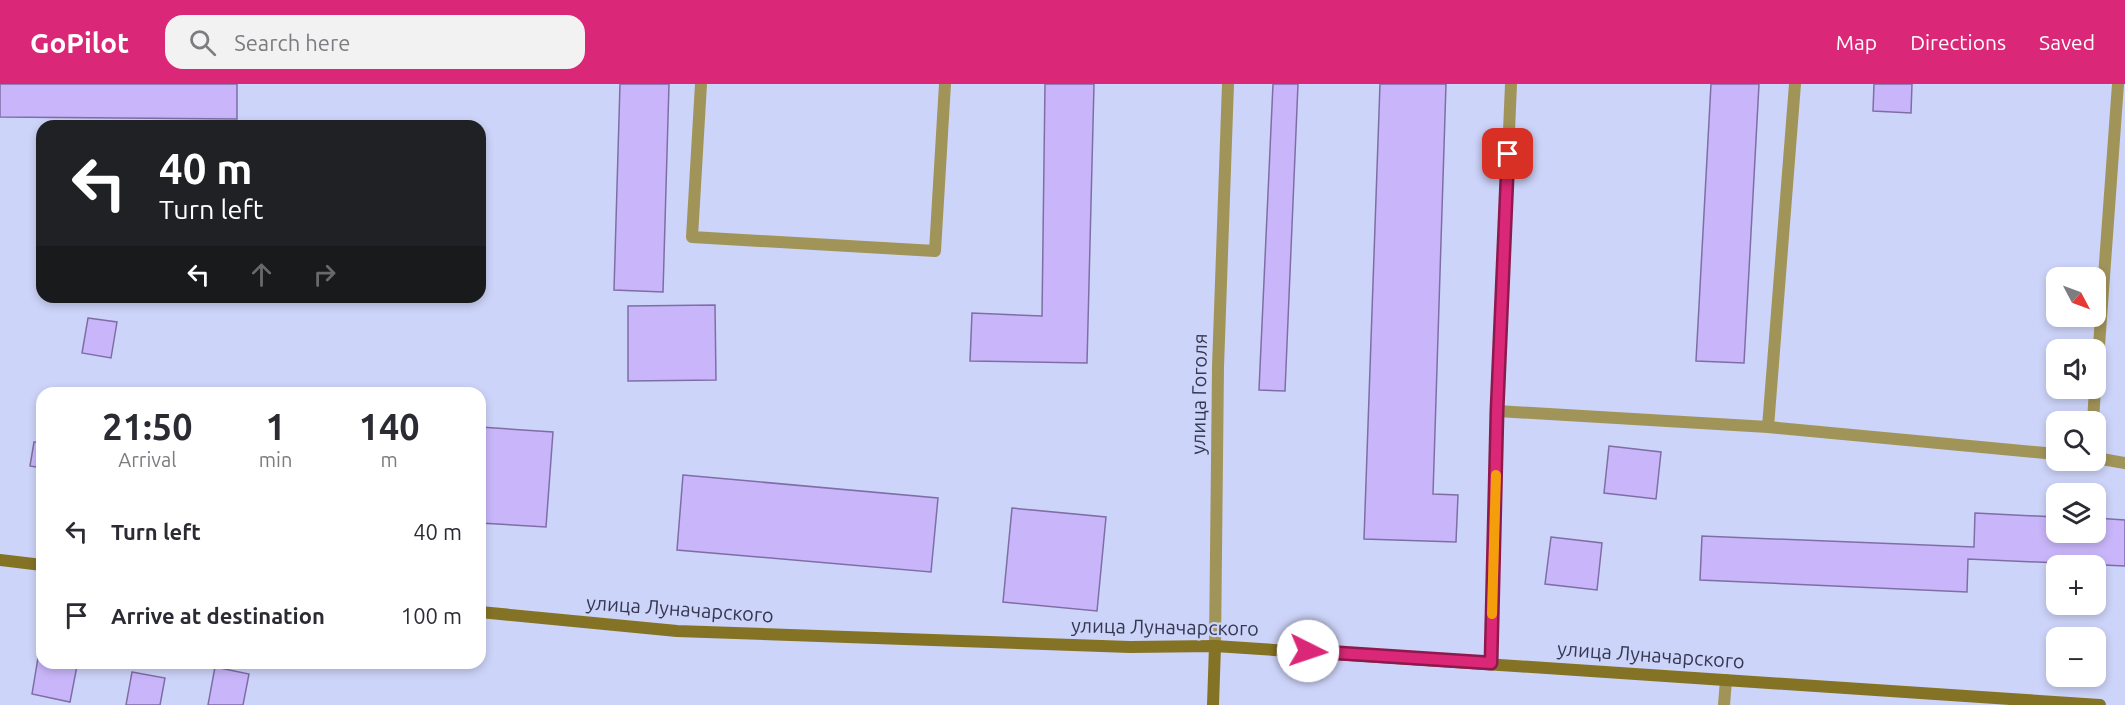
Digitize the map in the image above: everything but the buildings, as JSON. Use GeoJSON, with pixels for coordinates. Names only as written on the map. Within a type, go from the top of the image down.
{"type":"FeatureCollection","features":[{"type":"Feature","properties":{"kind":"street"},"geometry":{"type":"LineString","coordinates":[[701,84],[692,237],[935,251],[945,84]]}},
{"type":"Feature","properties":{"kind":"street","name":"улица Гоголя"},"geometry":{"type":"LineString","coordinates":[[1213,705],[1218,367],[1228,84]]}},
{"type":"Feature","properties":{"kind":"street"},"geometry":{"type":"LineString","coordinates":[[1491,663],[1497,411],[1511,84]]}},
{"type":"Feature","properties":{"kind":"street"},"geometry":{"type":"LineString","coordinates":[[1768,426],[1795,84]]}},
{"type":"Feature","properties":{"kind":"street"},"geometry":{"type":"LineString","coordinates":[[2100,339],[2118,84]]}},
{"type":"Feature","properties":{"kind":"street"},"geometry":{"type":"LineString","coordinates":[[1497,411],[1768,426],[2046,453]]}},
{"type":"Feature","properties":{"kind":"street"},"geometry":{"type":"LineString","coordinates":[[2106,460],[2125,463]]}},
{"type":"Feature","properties":{"kind":"street"},"geometry":{"type":"LineString","coordinates":[[0,560],[36,564]]}},
{"type":"Feature","properties":{"kind":"street","name":"улица Луначарского"},"geometry":{"type":"LineString","coordinates":[[486,613],[676,631],[1130,647],[1215,646],[2100,705]]}},
{"type":"Feature","properties":{"kind":"street"},"geometry":{"type":"LineString","coordinates":[[1724,705],[1726,680]]}},
{"type":"Feature","properties":{"kind":"slow traffic"},"geometry":{"type":"LineString","coordinates":[[1492,614],[1496,475]]}},
{"type":"Feature","properties":{"kind":"route"},"geometry":{"type":"LineString","coordinates":[[1308,651],[1491,663],[1497,411],[1508,154]]}}]}
